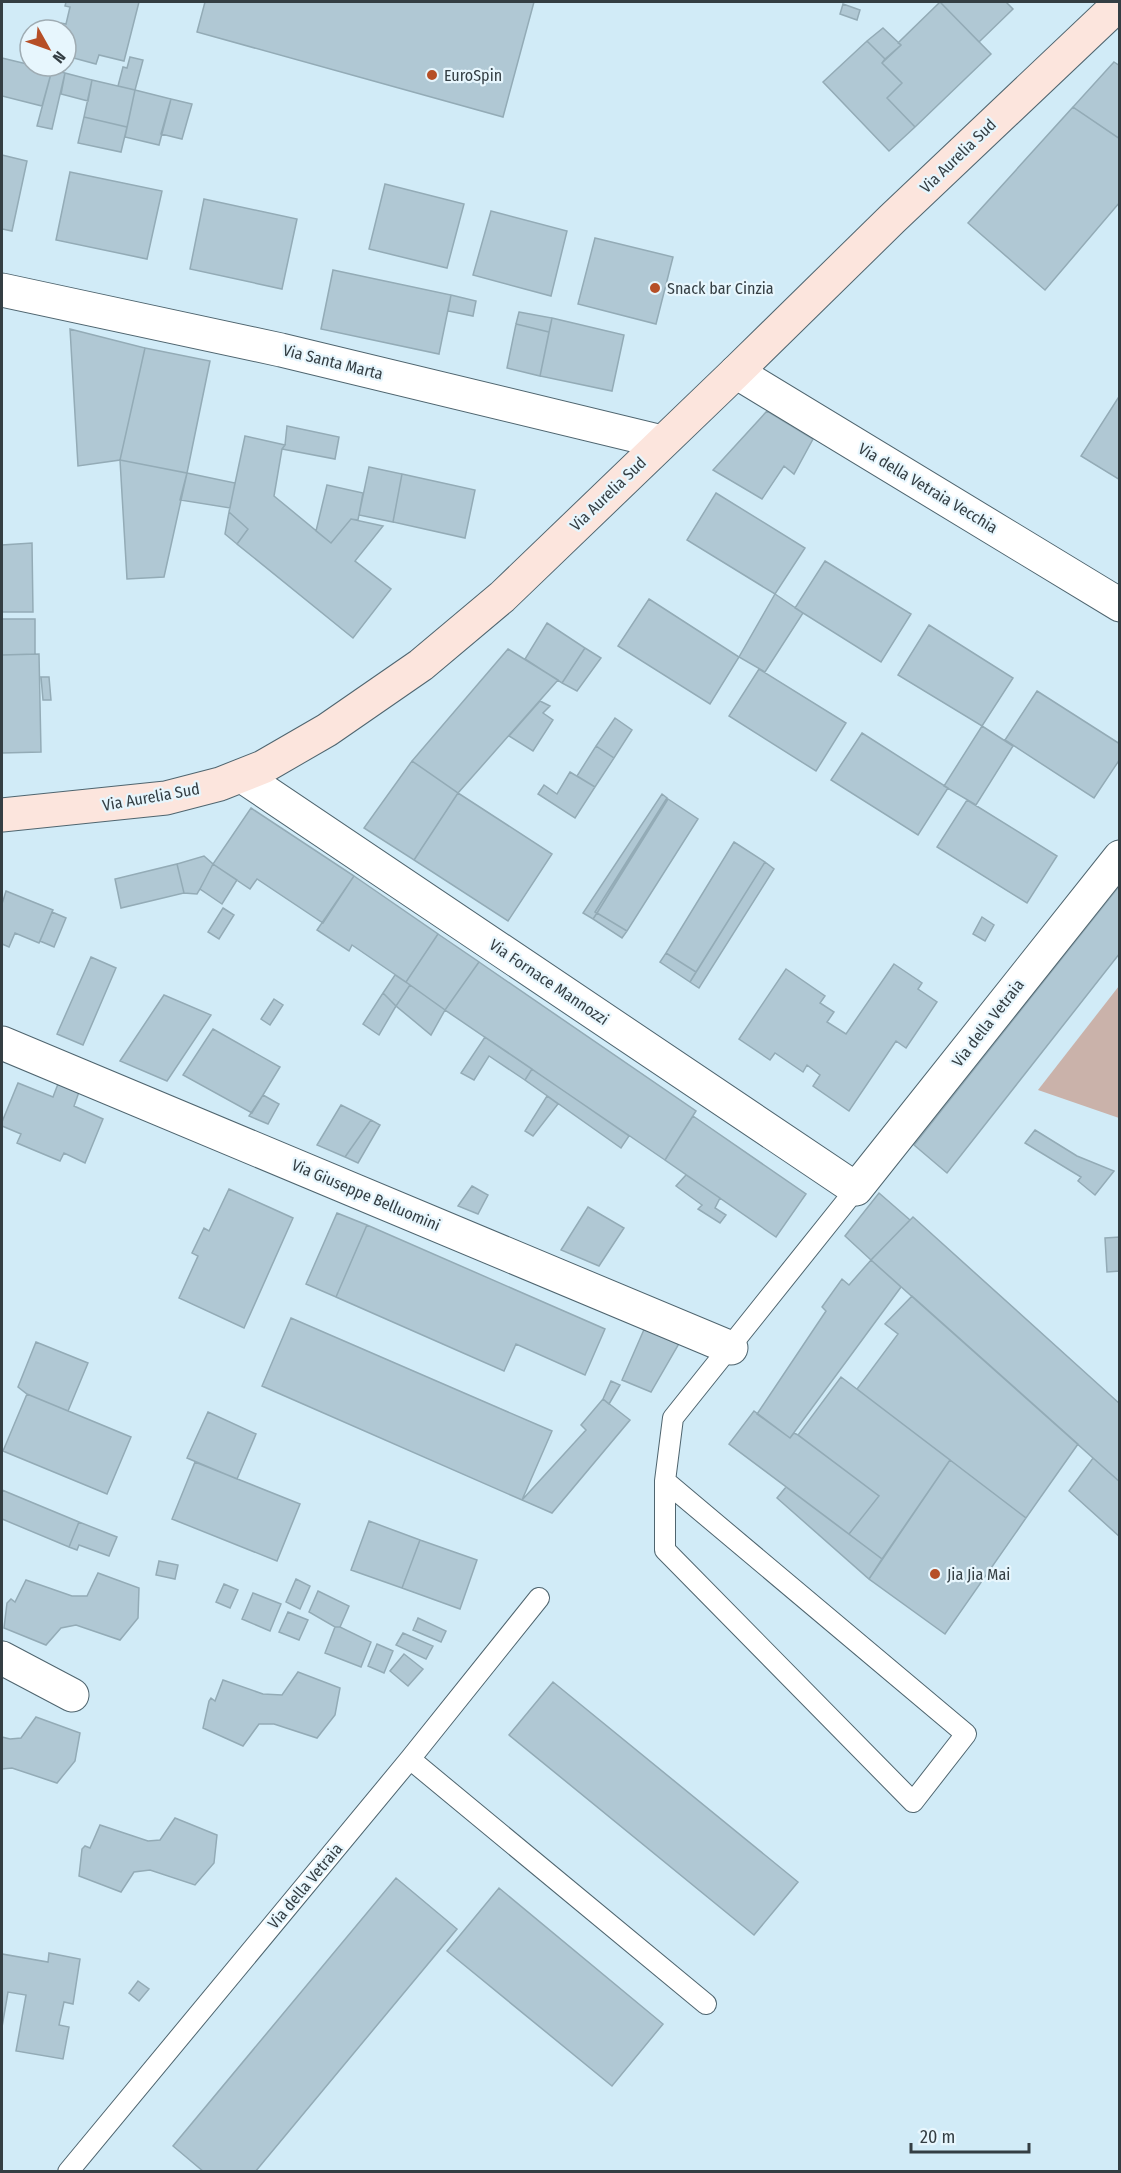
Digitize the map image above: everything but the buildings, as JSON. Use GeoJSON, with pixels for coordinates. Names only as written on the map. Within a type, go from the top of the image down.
{"type":"FeatureCollection","features":[{"type":"Feature","properties":{"kind":"main road","name":"Via Aurelia Sud"},"geometry":{"type":"LineString","coordinates":[[2,814],[166,798],[220,784],[263,767],[327,730],[421,665],[502,597],[892,219],[1119,3]]}},
{"type":"Feature","properties":{"kind":"street","name":"Via Santa Marta"},"geometry":{"type":"LineString","coordinates":[[2,290],[281,350],[662,442]]}},
{"type":"Feature","properties":{"kind":"street","name":"Via della Vetraia Vecchia"},"geometry":{"type":"LineString","coordinates":[[736,372],[1119,604]]}},
{"type":"Feature","properties":{"kind":"street","name":"Via Fornace Mannozzi"},"geometry":{"type":"LineString","coordinates":[[242,776],[856,1190]]}},
{"type":"Feature","properties":{"kind":"street","name":"Via della Vetraia"},"geometry":{"type":"LineString","coordinates":[[856,1190],[1119,857]]}},
{"type":"Feature","properties":{"kind":"street","name":"Via Giuseppe Belluomini"},"geometry":{"type":"LineString","coordinates":[[2,1043],[730,1348]]}},
{"type":"Feature","properties":{"kind":"street"},"geometry":{"type":"LineString","coordinates":[[2,1658],[72,1695]]}},
{"type":"Feature","properties":{"kind":"lane"},"geometry":{"type":"LineString","coordinates":[[665,1481],[966,1734],[913,1802],[665,1550],[665,1481],[673,1418],[856,1190]]}},
{"type":"Feature","properties":{"kind":"lane","name":"Via della Vetraia"},"geometry":{"type":"LineString","coordinates":[[68,2172],[410,1759],[539,1598]]}},
{"type":"Feature","properties":{"kind":"lane"},"geometry":{"type":"LineString","coordinates":[[410,1759],[706,2004]]}},
{"type":"Feature","properties":{"kind":"shaded area"},"geometry":{"type":"Polygon","coordinates":[[[1119,986],[1119,1118],[1038,1090],[1119,986]]]}},
{"type":"Feature","properties":{"kind":"place","name":"EuroSpin"},"geometry":{"type":"Point","coordinates":[432,75]}},
{"type":"Feature","properties":{"kind":"place","name":"Snack bar Cinzia"},"geometry":{"type":"Point","coordinates":[655,288]}},
{"type":"Feature","properties":{"kind":"place","name":"Jia Jia Mai"},"geometry":{"type":"Point","coordinates":[935,1574]}}]}
